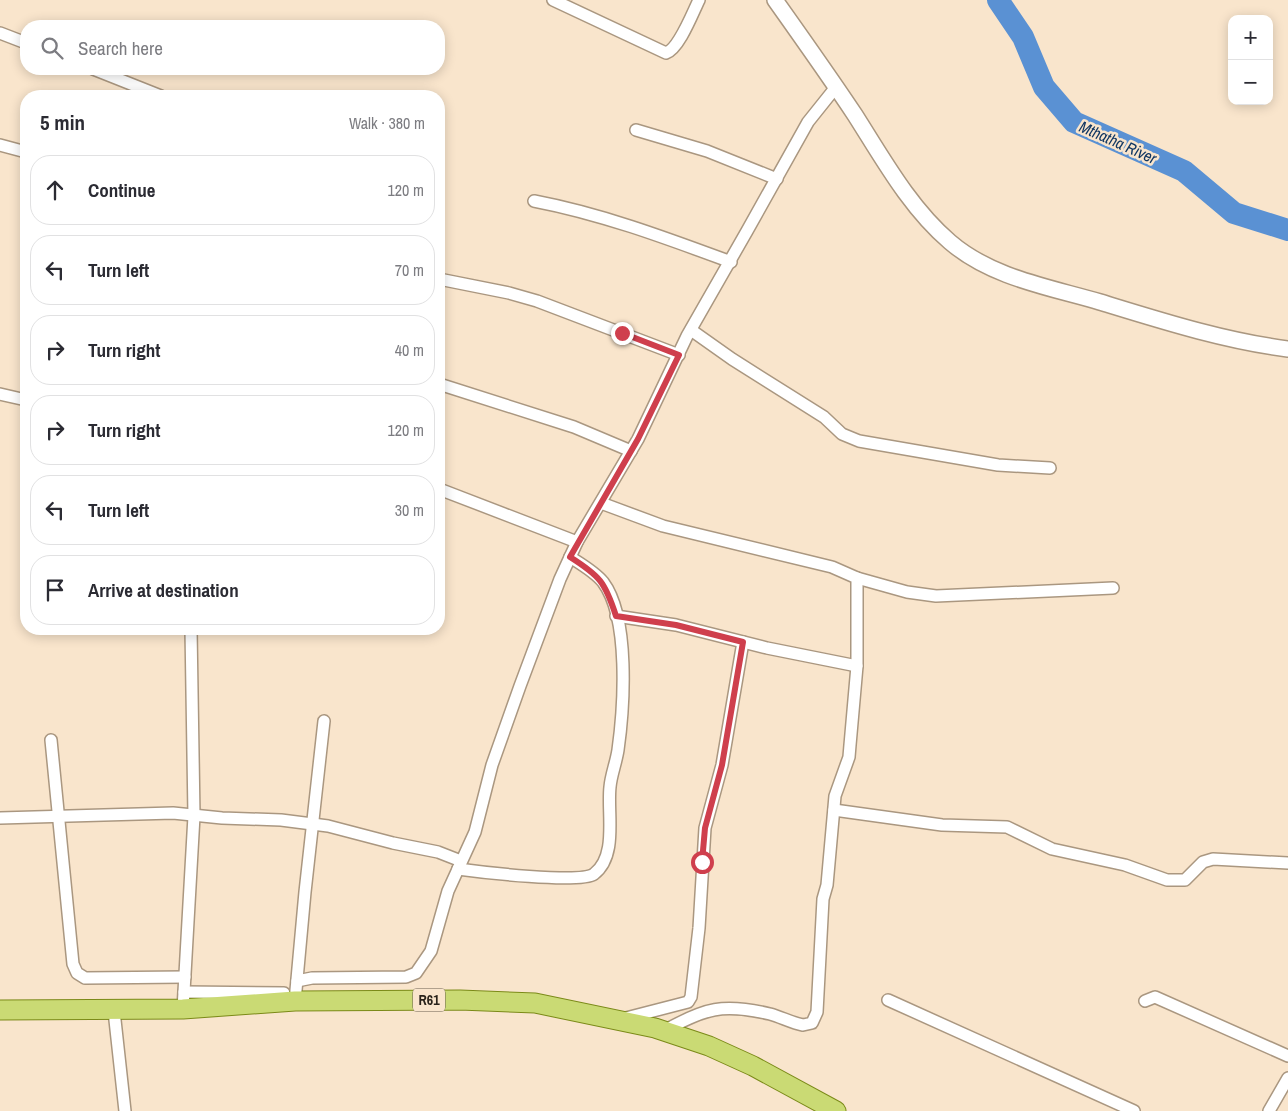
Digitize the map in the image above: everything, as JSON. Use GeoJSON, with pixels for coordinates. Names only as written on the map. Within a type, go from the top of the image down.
{"type":"FeatureCollection","features":[{"type":"Feature","properties":{"kind":"main road","name":"R61"},"geometry":{"type":"LineString","coordinates":[[0,1010],[114,1011],[184,1000],[296,991],[535,1003],[620,1020],[664,1031],[709,1046],[753,1066],[836,1111]]}},
{"type":"Feature","properties":{"kind":"street"},"geometry":{"type":"LineString","coordinates":[[554,0],[666,53],[672,50],[677,43],[699,0]]}},
{"type":"Feature","properties":{"kind":"street"},"geometry":{"type":"LineString","coordinates":[[775,0],[836,87],[894,176],[916,205],[951,242],[981,262],[1009,276],[1160,320],[1288,349]]}},
{"type":"Feature","properties":{"kind":"street"},"geometry":{"type":"LineString","coordinates":[[0,33],[20,41]]}},
{"type":"Feature","properties":{"kind":"street"},"geometry":{"type":"LineString","coordinates":[[108,75],[146,90]]}},
{"type":"Feature","properties":{"kind":"street"},"geometry":{"type":"LineString","coordinates":[[296,991],[312,978],[398,978],[416,973],[431,951],[448,891],[475,832],[492,766],[520,686],[577,542],[631,451],[691,330],[817,109],[836,87]]}},
{"type":"Feature","properties":{"kind":"street"},"geometry":{"type":"LineString","coordinates":[[636,130],[699,148],[777,179]]}},
{"type":"Feature","properties":{"kind":"street"},"geometry":{"type":"LineString","coordinates":[[0,146],[20,151]]}},
{"type":"Feature","properties":{"kind":"street"},"geometry":{"type":"LineString","coordinates":[[534,201],[579,209],[616,220],[731,262]]}},
{"type":"Feature","properties":{"kind":"street"},"geometry":{"type":"LineString","coordinates":[[445,280],[509,293],[537,301],[679,355]]}},
{"type":"Feature","properties":{"kind":"street"},"geometry":{"type":"LineString","coordinates":[[691,330],[732,359],[824,417],[847,437],[859,441],[998,465],[1050,468]]}},
{"type":"Feature","properties":{"kind":"street"},"geometry":{"type":"LineString","coordinates":[[445,386],[574,427],[631,451]]}},
{"type":"Feature","properties":{"kind":"street"},"geometry":{"type":"LineString","coordinates":[[0,394],[20,399]]}},
{"type":"Feature","properties":{"kind":"street"},"geometry":{"type":"LineString","coordinates":[[445,491],[577,542]]}},
{"type":"Feature","properties":{"kind":"street"},"geometry":{"type":"LineString","coordinates":[[601,504],[663,526],[817,564],[857,578],[908,592],[936,596],[1113,588]]}},
{"type":"Feature","properties":{"kind":"street"},"geometry":{"type":"LineString","coordinates":[[0,818],[58,818],[173,813],[222,818],[281,820],[314,824],[438,852],[460,865],[506,874],[586,877],[592,875],[602,864],[608,849],[610,790],[616,762],[621,718],[623,648],[609,592],[602,581],[570,557]]}},
{"type":"Feature","properties":{"kind":"street"},"geometry":{"type":"LineString","coordinates":[[664,1031],[695,1013],[709,1009],[749,1010],[772,1015],[794,1023],[812,1023],[817,1012],[823,899],[827,885],[837,786],[849,758],[857,666],[857,578]]}},
{"type":"Feature","properties":{"kind":"street"},"geometry":{"type":"LineString","coordinates":[[616,616],[676,625],[743,642],[857,666]]}},
{"type":"Feature","properties":{"kind":"street"},"geometry":{"type":"LineString","coordinates":[[184,1000],[194,814],[191,635]]}},
{"type":"Feature","properties":{"kind":"street"},"geometry":{"type":"LineString","coordinates":[[620,1020],[688,1002],[691,997],[699,928],[705,828],[722,765],[743,642]]}},
{"type":"Feature","properties":{"kind":"street"},"geometry":{"type":"LineString","coordinates":[[296,991],[324,721]]}},
{"type":"Feature","properties":{"kind":"street"},"geometry":{"type":"LineString","coordinates":[[51,740],[73,964],[76,973],[85,978],[185,977]]}},
{"type":"Feature","properties":{"kind":"street"},"geometry":{"type":"LineString","coordinates":[[834,810],[942,825],[1007,827],[1052,849],[1125,865],[1167,880],[1185,880],[1203,862],[1213,859],[1288,863]]}},
{"type":"Feature","properties":{"kind":"street"},"geometry":{"type":"LineString","coordinates":[[1144,1001],[1155,997],[1288,1056]]}},
{"type":"Feature","properties":{"kind":"street"},"geometry":{"type":"LineString","coordinates":[[888,1000],[1129,1110]]}},
{"type":"Feature","properties":{"kind":"street"},"geometry":{"type":"LineString","coordinates":[[114,1011],[125,1111]]}},
{"type":"Feature","properties":{"kind":"street"},"geometry":{"type":"LineString","coordinates":[[1269,1111],[1288,1078]]}},
{"type":"Feature","properties":{"kind":"waterway","name":"Mthatha River"},"geometry":{"type":"LineString","coordinates":[[998,0],[1023,37],[1044,87],[1074,122],[1184,171],[1234,213],[1288,230]]}},
{"type":"Feature","properties":{"kind":"route"},"geometry":{"type":"LineString","coordinates":[[622,333],[679,355],[638,439],[570,557],[602,581],[609,592],[616,616],[657,621],[743,642],[722,765],[705,828],[702,862]]}}]}
